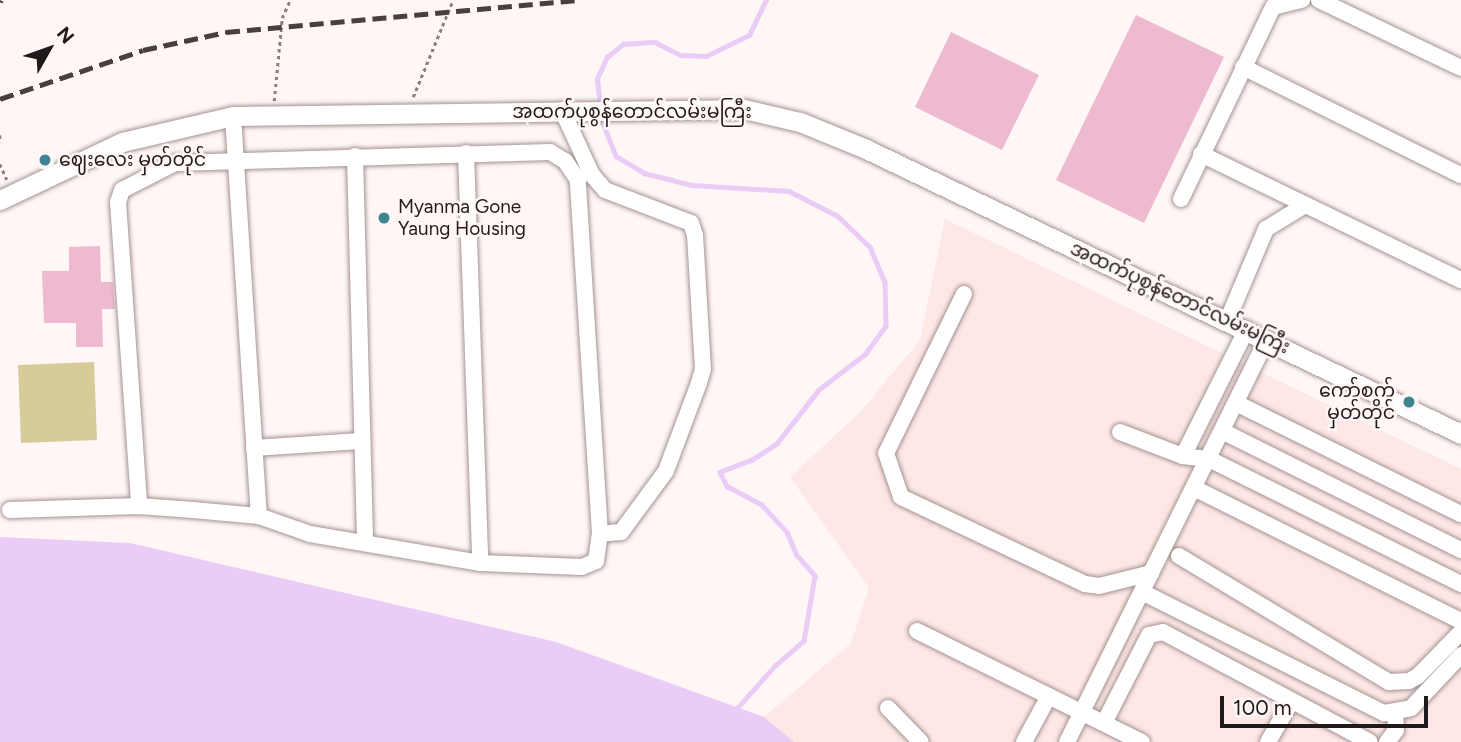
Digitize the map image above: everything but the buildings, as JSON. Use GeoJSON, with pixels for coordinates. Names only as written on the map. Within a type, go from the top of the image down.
{"type":"FeatureCollection","features":[{"type":"Feature","properties":{"kind":"main road","name":"အထက်ပုစွန်တောင်လမ်းမကြီး"},"geometry":{"type":"LineString","coordinates":[[0,200],[122,142],[233,116],[744,109],[800,122],[866,149],[1228,319],[1461,434]]}},
{"type":"Feature","properties":{"kind":"street"},"geometry":{"type":"LineString","coordinates":[[1181,199],[1272,7],[1302,0]]}},
{"type":"Feature","properties":{"kind":"street"},"geometry":{"type":"LineString","coordinates":[[1319,0],[1461,68]]}},
{"type":"Feature","properties":{"kind":"street"},"geometry":{"type":"LineString","coordinates":[[1243,68],[1461,175]]}},
{"type":"Feature","properties":{"kind":"street"},"geometry":{"type":"LineString","coordinates":[[562,110],[592,175],[605,190],[691,223],[695,235],[703,369],[699,383],[666,471],[621,532],[600,534]]}},
{"type":"Feature","properties":{"kind":"street"},"geometry":{"type":"LineString","coordinates":[[233,116],[259,516]]}},
{"type":"Feature","properties":{"kind":"street"},"geometry":{"type":"LineString","coordinates":[[10,510],[139,506],[259,516],[310,534],[480,563],[582,567],[596,561],[600,534],[578,180],[565,161],[550,152],[175,163],[122,190],[118,202],[139,506]]}},
{"type":"Feature","properties":{"kind":"street"},"geometry":{"type":"LineString","coordinates":[[466,153],[480,563]]}},
{"type":"Feature","properties":{"kind":"street"},"geometry":{"type":"LineString","coordinates":[[1201,155],[1461,280]]}},
{"type":"Feature","properties":{"kind":"street"},"geometry":{"type":"LineString","coordinates":[[355,156],[359,441],[365,542]]}},
{"type":"Feature","properties":{"kind":"street"},"geometry":{"type":"LineString","coordinates":[[1228,319],[1266,229],[1305,205]]}},
{"type":"Feature","properties":{"kind":"street"},"geometry":{"type":"LineString","coordinates":[[964,293],[886,453],[901,497],[1085,584],[1099,586],[1152,573]]}},
{"type":"Feature","properties":{"kind":"street"},"geometry":{"type":"LineString","coordinates":[[1183,456],[1247,330]]}},
{"type":"Feature","properties":{"kind":"street"},"geometry":{"type":"LineString","coordinates":[[1067,742],[1267,339]]}},
{"type":"Feature","properties":{"kind":"street"},"geometry":{"type":"LineString","coordinates":[[1236,403],[1461,514]]}},
{"type":"Feature","properties":{"kind":"street"},"geometry":{"type":"LineString","coordinates":[[1222,431],[1461,550]]}},
{"type":"Feature","properties":{"kind":"street"},"geometry":{"type":"LineString","coordinates":[[1120,432],[1183,456],[1209,459],[1461,584]]}},
{"type":"Feature","properties":{"kind":"street"},"geometry":{"type":"LineString","coordinates":[[254,448],[359,441]]}},
{"type":"Feature","properties":{"kind":"street"},"geometry":{"type":"LineString","coordinates":[[1194,488],[1461,621]]}},
{"type":"Feature","properties":{"kind":"street"},"geometry":{"type":"LineString","coordinates":[[1179,556],[1389,682],[1409,681],[1418,676],[1461,632]]}},
{"type":"Feature","properties":{"kind":"street"},"geometry":{"type":"LineString","coordinates":[[1142,592],[1369,707],[1395,713],[1412,708],[1461,656]]}},
{"type":"Feature","properties":{"kind":"street"},"geometry":{"type":"LineString","coordinates":[[917,631],[1082,713],[1112,732],[1142,742]]}},
{"type":"Feature","properties":{"kind":"street"},"geometry":{"type":"LineString","coordinates":[[1112,732],[1149,635],[1158,631],[1370,742]]}},
{"type":"Feature","properties":{"kind":"street"},"geometry":{"type":"LineString","coordinates":[[1024,742],[1049,696]]}},
{"type":"Feature","properties":{"kind":"street"},"geometry":{"type":"LineString","coordinates":[[1268,742],[1291,702]]}},
{"type":"Feature","properties":{"kind":"street"},"geometry":{"type":"LineString","coordinates":[[888,708],[920,742]]}},
{"type":"Feature","properties":{"kind":"street"},"geometry":{"type":"LineString","coordinates":[[1387,742],[1396,730],[1395,713]]}},
{"type":"Feature","properties":{"kind":"path"},"geometry":{"type":"LineString","coordinates":[[272,114],[280,67],[281,25],[290,0]]}},
{"type":"Feature","properties":{"kind":"path"},"geometry":{"type":"LineString","coordinates":[[407,113],[446,10],[453,0]]}},
{"type":"Feature","properties":{"kind":"path"},"geometry":{"type":"LineString","coordinates":[[0,135],[0,142]]}},
{"type":"Feature","properties":{"kind":"shaded area"},"geometry":{"type":"Polygon","coordinates":[[[945,219],[1461,469],[1461,742],[794,742],[764,717],[851,643],[869,588],[790,477],[861,411],[920,340],[945,219]]]}},
{"type":"Feature","properties":{"kind":"shaded area"},"geometry":{"type":"Polygon","coordinates":[[[94,362],[97,440],[21,443],[18,365],[94,362]]]}},
{"type":"Feature","properties":{"kind":"shaded area"},"geometry":{"type":"Polygon","coordinates":[[[0,537],[130,543],[556,642],[764,717],[794,742],[0,742],[0,537]]]}},
{"type":"Feature","properties":{"kind":"waterway"},"geometry":{"type":"LineString","coordinates":[[600,105],[597,79],[607,57],[623,44],[655,42],[681,55],[706,56],[749,35],[766,0]]}},
{"type":"Feature","properties":{"kind":"waterway"},"geometry":{"type":"LineString","coordinates":[[601,118],[616,156],[644,173],[692,185],[789,191],[838,216],[870,247],[885,282],[886,326],[866,354],[819,390],[777,444],[752,460],[720,472],[727,486],[762,505],[787,532],[797,555],[815,576],[804,641],[776,665],[736,710]]}},
{"type":"Feature","properties":{"kind":"railway"},"geometry":{"type":"LineString","coordinates":[[0,99],[143,50],[226,32],[581,0]]}},
{"type":"Feature","properties":{"kind":"place","name":"ဈေးလေး မှတ်တိုင်"},"geometry":{"type":"Point","coordinates":[45,160]}},
{"type":"Feature","properties":{"kind":"place","name":"Myanma Gone Yaung Housing"},"geometry":{"type":"Point","coordinates":[384,218]}},
{"type":"Feature","properties":{"kind":"place","name":"ကော်စက် မှတ်တိုင်"},"geometry":{"type":"Point","coordinates":[1409,402]}}]}
